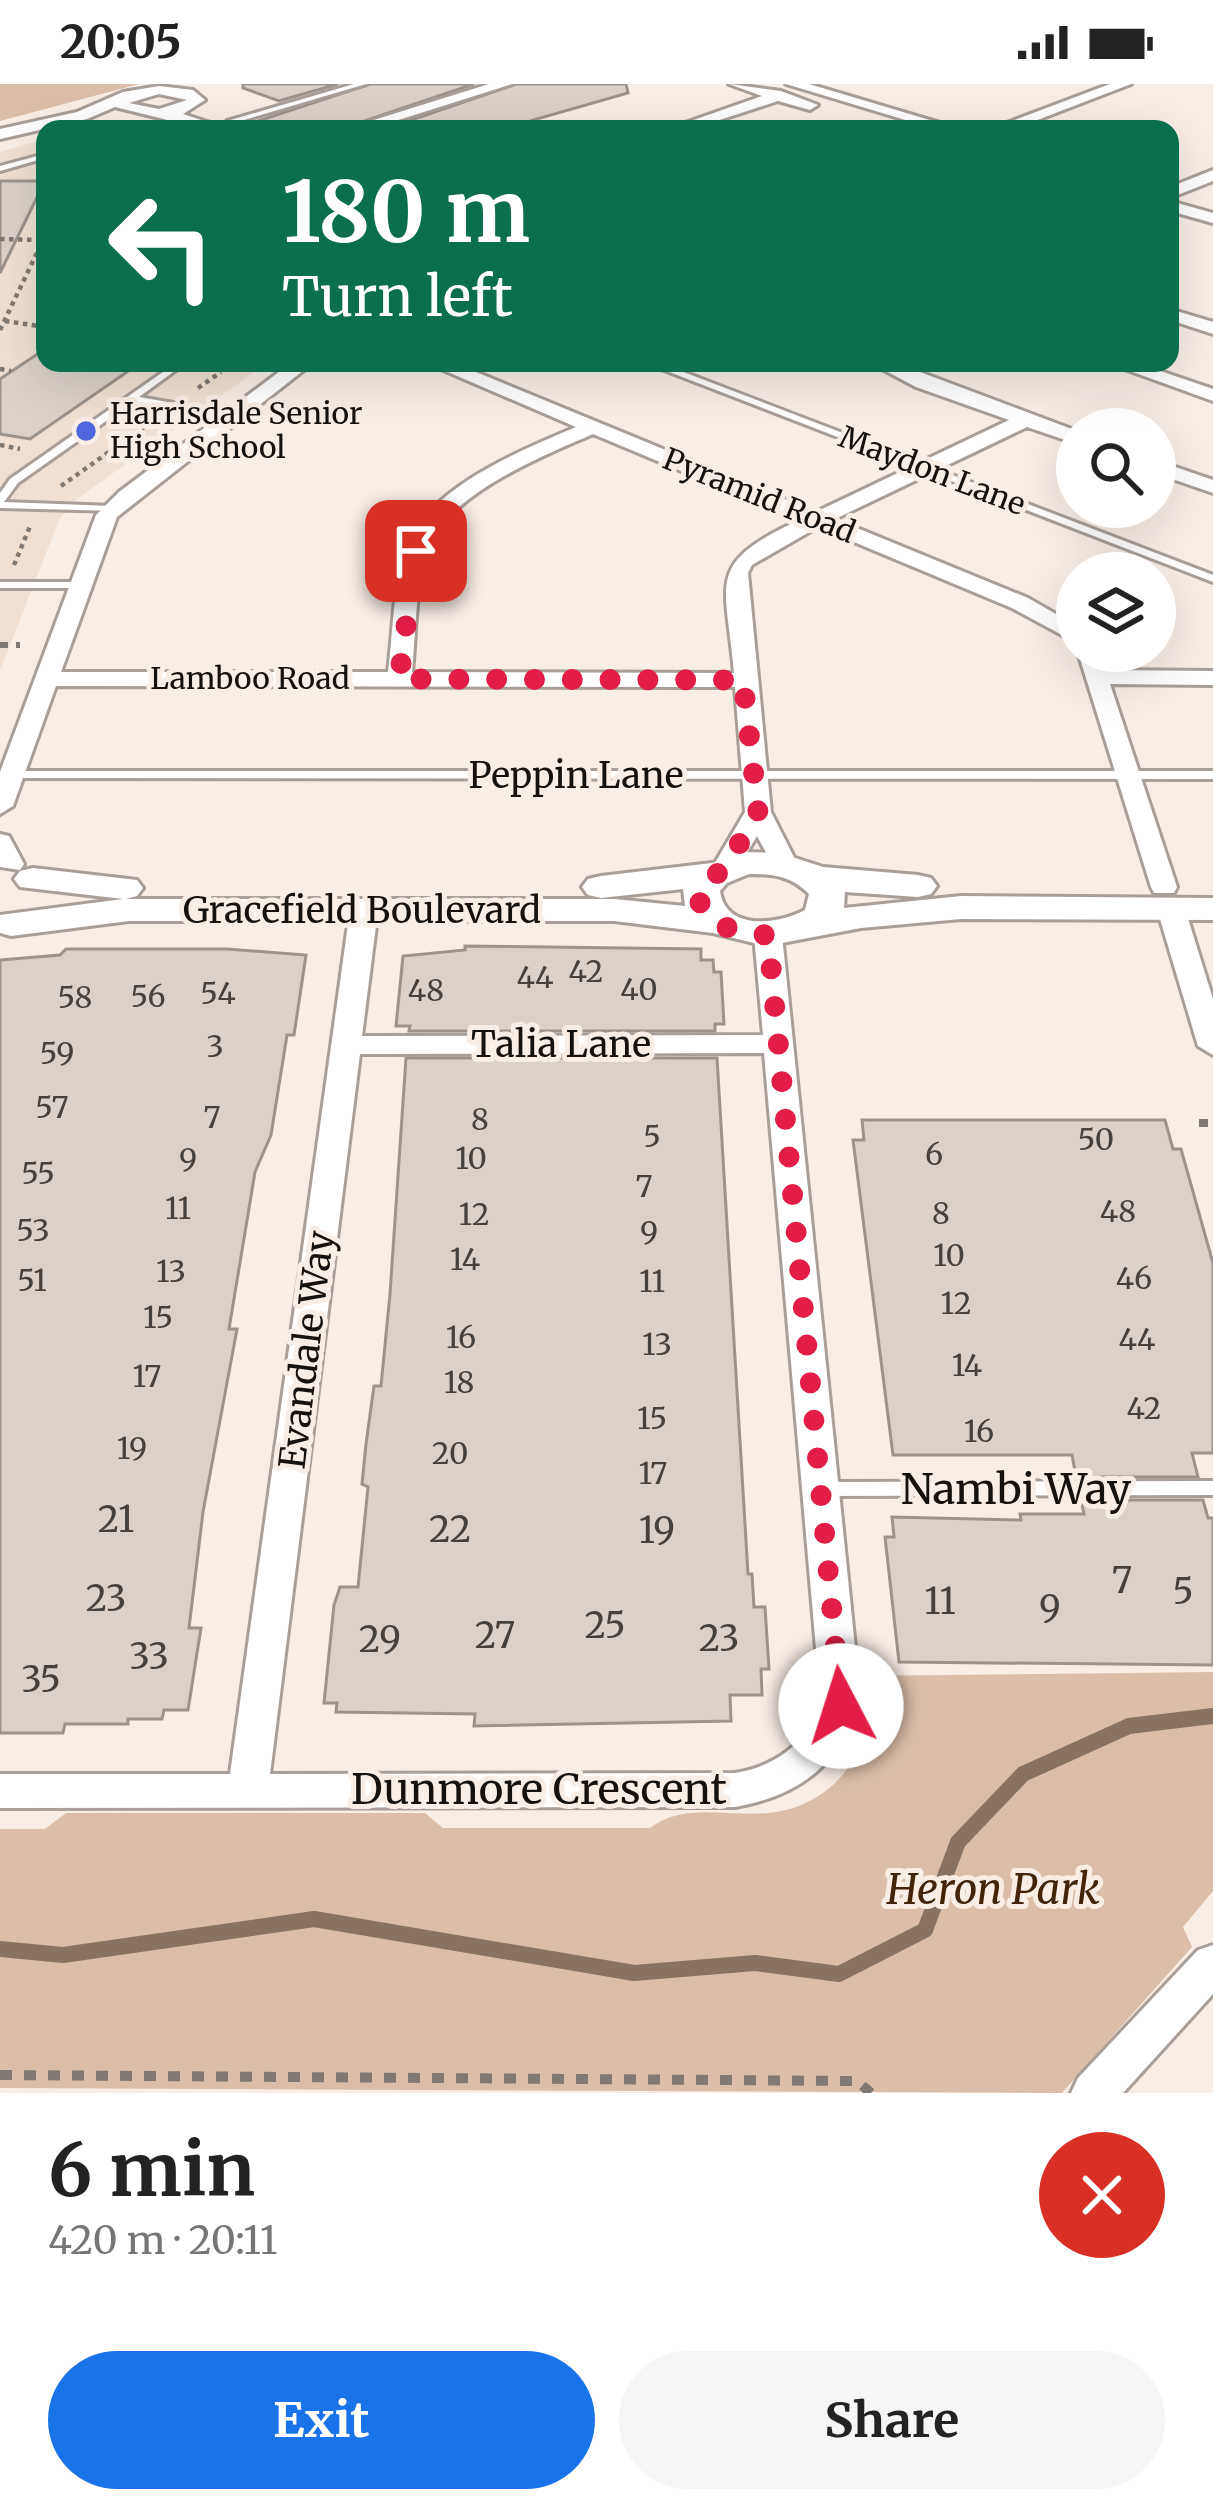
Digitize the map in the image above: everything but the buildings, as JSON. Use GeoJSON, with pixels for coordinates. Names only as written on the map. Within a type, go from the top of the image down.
{"type":"FeatureCollection","features":[{"type":"Feature","properties":{"kind":"street"},"geometry":{"type":"LineString","coordinates":[[383,120],[505,84]]}},
{"type":"Feature","properties":{"kind":"street"},"geometry":{"type":"LineString","coordinates":[[736,84],[860,120]]}},
{"type":"Feature","properties":{"kind":"street"},"geometry":{"type":"LineString","coordinates":[[1025,120],[1124,84]]}},
{"type":"Feature","properties":{"kind":"street"},"geometry":{"type":"LineString","coordinates":[[704,120],[805,85],[922,120]]}},
{"type":"Feature","properties":{"kind":"street"},"geometry":{"type":"LineString","coordinates":[[69,120],[159,89],[199,93],[222,120]]}},
{"type":"Feature","properties":{"kind":"street"},"geometry":{"type":"LineString","coordinates":[[108,120],[181,110],[199,93]]}},
{"type":"Feature","properties":{"kind":"street"},"geometry":{"type":"LineString","coordinates":[[122,99],[124,108],[196,120]]}},
{"type":"Feature","properties":{"kind":"street"},"geometry":{"type":"LineString","coordinates":[[0,138],[36,129]]}},
{"type":"Feature","properties":{"kind":"street"},"geometry":{"type":"LineString","coordinates":[[0,138],[36,131]]}},
{"type":"Feature","properties":{"kind":"street"},"geometry":{"type":"LineString","coordinates":[[1179,190],[1213,175]]}},
{"type":"Feature","properties":{"kind":"street"},"geometry":{"type":"LineString","coordinates":[[1179,209],[1213,218]]}},
{"type":"Feature","properties":{"kind":"street"},"geometry":{"type":"LineString","coordinates":[[1179,317],[1213,328]]}},
{"type":"Feature","properties":{"kind":"street"},"geometry":{"type":"LineString","coordinates":[[0,806],[78,585],[112,509],[291,372]]}},
{"type":"Feature","properties":{"kind":"street","name":"Pyramid Road"},"geometry":{"type":"LineString","coordinates":[[459,372],[1020,603],[1056,624]]}},
{"type":"Feature","properties":{"kind":"street"},"geometry":{"type":"LineString","coordinates":[[904,372],[1056,431]]}},
{"type":"Feature","properties":{"kind":"street"},"geometry":{"type":"LineString","coordinates":[[930,372],[1056,417]]}},
{"type":"Feature","properties":{"kind":"street"},"geometry":{"type":"LineString","coordinates":[[1145,372],[1213,395]]}},
{"type":"Feature","properties":{"kind":"street"},"geometry":{"type":"LineString","coordinates":[[812,925],[829,905],[828,894],[800,871],[758,812],[737,572],[757,550],[1026,420]]}},
{"type":"Feature","properties":{"kind":"street"},"geometry":{"type":"LineString","coordinates":[[399,679],[416,551],[429,528],[491,471],[593,427]]}},
{"type":"Feature","properties":{"kind":"street"},"geometry":{"type":"LineString","coordinates":[[1176,459],[1213,472]]}},
{"type":"Feature","properties":{"kind":"street"},"geometry":{"type":"LineString","coordinates":[[1176,474],[1213,487]]}},
{"type":"Feature","properties":{"kind":"street"},"geometry":{"type":"LineString","coordinates":[[1096,672],[1213,1046]]}},
{"type":"Feature","properties":{"kind":"street"},"geometry":{"type":"LineString","coordinates":[[1098,677],[1213,678]]}},
{"type":"Feature","properties":{"kind":"street","name":"Lamboo Road"},"geometry":{"type":"LineString","coordinates":[[44,679],[743,680]]}},
{"type":"Feature","properties":{"kind":"street"},"geometry":{"type":"LineString","coordinates":[[713,920],[698,897],[758,812]]}},
{"type":"Feature","properties":{"kind":"street"},"geometry":{"type":"LineString","coordinates":[[6,927],[33,907],[37,896],[11,862]]}},
{"type":"Feature","properties":{"kind":"street","name":"Gracefield Boulevard"},"geometry":{"type":"LineString","coordinates":[[11,862],[130,888],[610,887],[744,863],[800,871]]}},
{"type":"Feature","properties":{"kind":"street"},"geometry":{"type":"LineString","coordinates":[[800,871],[977,898],[1168,898],[1213,887]]}},
{"type":"Feature","properties":{"kind":"street"},"geometry":{"type":"LineString","coordinates":[[768,935],[869,912],[977,898]]}},
{"type":"Feature","properties":{"kind":"street"},"geometry":{"type":"LineString","coordinates":[[1168,898],[1213,909]]}},
{"type":"Feature","properties":{"kind":"street","name":"Evandale Way"},"geometry":{"type":"LineString","coordinates":[[248,1790],[364,910]]}},
{"type":"Feature","properties":{"kind":"street","name":"Gracefield Boulevard"},"geometry":{"type":"LineString","coordinates":[[6,927],[96,911],[614,910],[713,920],[747,934],[768,935]]}},
{"type":"Feature","properties":{"kind":"street","name":"Dunmore Crescent"},"geometry":{"type":"LineString","coordinates":[[0,1791],[735,1790],[784,1777],[830,1736],[841,1706],[768,935]]}},
{"type":"Feature","properties":{"kind":"street","name":"Talia Lane"},"geometry":{"type":"LineString","coordinates":[[345,1045],[777,1044]]}},
{"type":"Feature","properties":{"kind":"street"},"geometry":{"type":"LineString","coordinates":[[1094,2093],[1213,1964]]}},
{"type":"Feature","properties":{"kind":"lane"},"geometry":{"type":"LineString","coordinates":[[243,120],[362,84]]}},
{"type":"Feature","properties":{"kind":"lane"},"geometry":{"type":"LineString","coordinates":[[0,169],[36,159]]}},
{"type":"Feature","properties":{"kind":"lane"},"geometry":{"type":"LineString","coordinates":[[112,509],[0,503],[11,484],[167,372]]}},
{"type":"Feature","properties":{"kind":"lane","name":"Maydon Lane"},"geometry":{"type":"LineString","coordinates":[[675,372],[1213,579]]}},
{"type":"Feature","properties":{"kind":"lane"},"geometry":{"type":"LineString","coordinates":[[131,399],[230,416]]}},
{"type":"Feature","properties":{"kind":"lane"},"geometry":{"type":"LineString","coordinates":[[3,585],[78,585]]}},
{"type":"Feature","properties":{"kind":"lane","name":"Peppin Lane"},"geometry":{"type":"LineString","coordinates":[[10,775],[1213,775]]}},
{"type":"Feature","properties":{"kind":"lane","name":"Nambi Way"},"geometry":{"type":"LineString","coordinates":[[820,1489],[1213,1488]]}},
{"type":"Feature","properties":{"kind":"path"},"geometry":{"type":"LineString","coordinates":[[1,240],[36,238]]}},
{"type":"Feature","properties":{"kind":"path"},"geometry":{"type":"LineString","coordinates":[[0,330],[36,255]]}},
{"type":"Feature","properties":{"kind":"path"},"geometry":{"type":"LineString","coordinates":[[4,321],[36,326]]}},
{"type":"Feature","properties":{"kind":"path"},"geometry":{"type":"LineString","coordinates":[[0,369],[11,371]]}},
{"type":"Feature","properties":{"kind":"path"},"geometry":{"type":"LineString","coordinates":[[3,585],[38,505],[220,372]]}},
{"type":"Feature","properties":{"kind":"path"},"geometry":{"type":"LineString","coordinates":[[0,445],[20,448]]}},
{"type":"Feature","properties":{"kind":"path"},"geometry":{"type":"LineString","coordinates":[[0,645],[20,645]]}},
{"type":"Feature","properties":{"kind":"path"},"geometry":{"type":"LineString","coordinates":[[1198,1123],[1213,1123]]}},
{"type":"Feature","properties":{"kind":"path"},"geometry":{"type":"LineString","coordinates":[[0,2075],[857,2081],[871,2093]]}},
{"type":"Feature","properties":{"kind":"shaded area","name":"Harrisdale Senior High School"},"geometry":{"type":"Polygon","coordinates":[[[36,142],[36,372],[254,372],[77,499],[59,520],[0,671],[0,152],[36,142]]]}},
{"type":"Feature","properties":{"kind":"green space"},"geometry":{"type":"Polygon","coordinates":[[[0,84],[139,84],[0,121],[0,84]]]}},
{"type":"Feature","properties":{"kind":"green space","name":"Heron Park"},"geometry":{"type":"Polygon","coordinates":[[[1213,1672],[1213,1891],[1183,1927],[1192,1947],[1062,2093],[0,2088],[0,1829],[45,1829],[66,1813],[425,1813],[443,1828],[650,1828],[691,1813],[768,1813],[803,1804],[845,1772],[865,1723],[861,1676],[1213,1672]]]}},
{"type":"Feature","properties":{"kind":"waterway"},"geometry":{"type":"LineString","coordinates":[[0,1949],[63,1955],[314,1919],[634,1973],[755,1963],[839,1974],[925,1930],[958,1842],[1023,1774],[1129,1726],[1213,1716]]}},
{"type":"Feature","properties":{"kind":"place","name":"Harrisdale Senior High School"},"geometry":{"type":"Point","coordinates":[86,431]}},
{"type":"Feature","properties":{"kind":"route"},"geometry":{"type":"LineString","coordinates":[[416,551],[399,679],[743,680],[758,812],[725,868],[712,874],[698,897],[701,909],[728,929],[768,935],[841,1706]]}}]}
